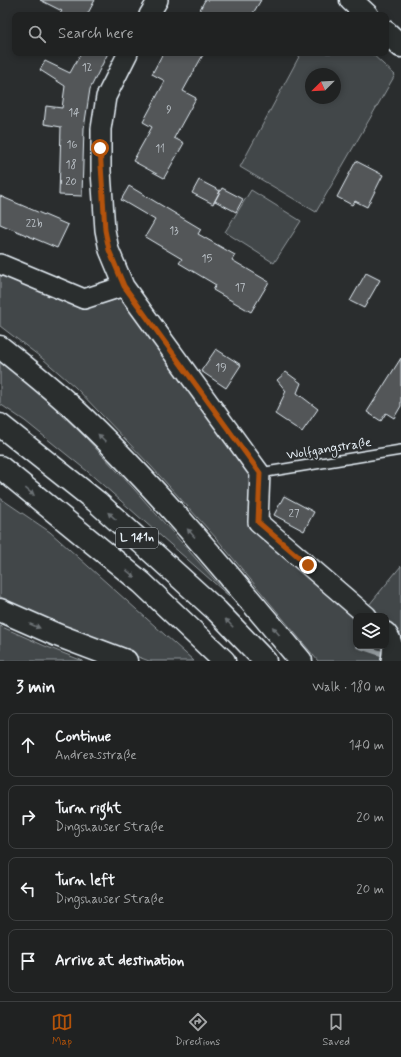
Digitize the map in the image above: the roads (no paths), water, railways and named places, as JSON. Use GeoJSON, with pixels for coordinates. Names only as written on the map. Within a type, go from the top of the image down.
{"type":"FeatureCollection","features":[{"type":"Feature","properties":{"kind":"main road"},"geometry":{"type":"LineString","coordinates":[[351,0],[364,12]]}},
{"type":"Feature","properties":{"kind":"main road"},"geometry":{"type":"LineString","coordinates":[[389,35],[401,46]]}},
{"type":"Feature","properties":{"kind":"main road"},"geometry":{"type":"LineString","coordinates":[[0,347],[72,407],[150,486],[301,661]]}},
{"type":"Feature","properties":{"kind":"main road","name":"L 141n"},"geometry":{"type":"LineString","coordinates":[[0,425],[97,502],[217,611],[265,661]]}},
{"type":"Feature","properties":{"kind":"main road","name":"L 141n"},"geometry":{"type":"LineString","coordinates":[[0,467],[142,583],[224,661]]}},
{"type":"Feature","properties":{"kind":"main road"},"geometry":{"type":"LineString","coordinates":[[0,610],[57,636],[126,661]]}},
{"type":"Feature","properties":{"kind":"street"},"geometry":{"type":"LineString","coordinates":[[152,12],[158,0]]}},
{"type":"Feature","properties":{"kind":"street"},"geometry":{"type":"LineString","coordinates":[[126,56],[106,97],[101,123],[100,148],[105,230],[109,250],[124,286],[260,473],[258,522],[364,613]]}},
{"type":"Feature","properties":{"kind":"street"},"geometry":{"type":"LineString","coordinates":[[0,264],[84,299],[124,286]]}},
{"type":"Feature","properties":{"kind":"street"},"geometry":{"type":"LineString","coordinates":[[389,637],[394,649],[391,661]]}},
{"type":"Feature","properties":{"kind":"lane","name":"Wolfgangstraße"},"geometry":{"type":"LineString","coordinates":[[260,473],[401,450]]}},
{"type":"Feature","properties":{"kind":"waterway"},"geometry":{"type":"LineString","coordinates":[[368,649],[383,654]]}}]}
